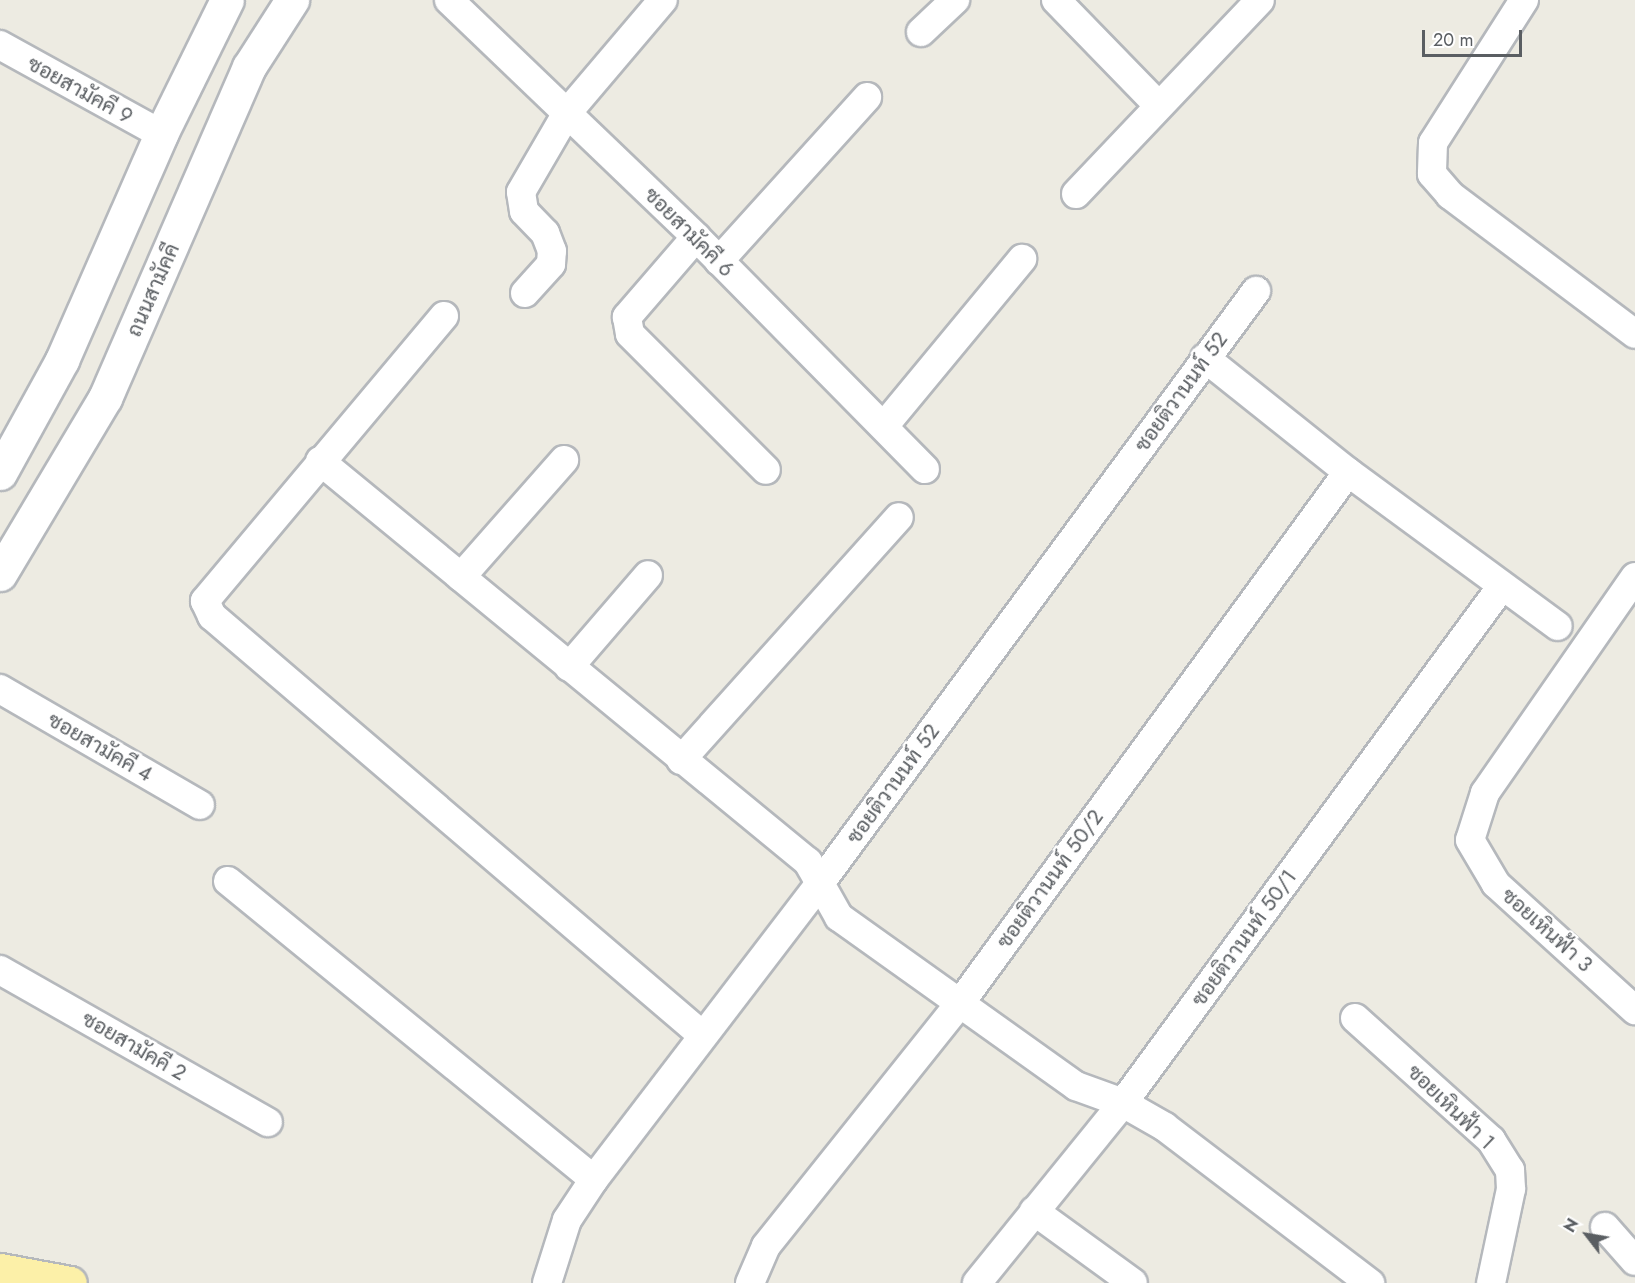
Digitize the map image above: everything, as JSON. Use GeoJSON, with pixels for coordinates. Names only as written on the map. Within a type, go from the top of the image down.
{"type":"FeatureCollection","features":[{"type":"Feature","properties":{"kind":"main road"},"geometry":{"type":"LineString","coordinates":[[0,473],[62,360],[161,134],[227,0]]}},
{"type":"Feature","properties":{"kind":"main road","name":"ถนนสามัคคี"},"geometry":{"type":"LineString","coordinates":[[0,574],[105,398],[249,67],[292,0]]}},
{"type":"Feature","properties":{"kind":"main road"},"geometry":{"type":"LineString","coordinates":[[0,1270],[70,1283]]}},
{"type":"Feature","properties":{"kind":"street","name":"ซอยสามัคคี 6"},"geometry":{"type":"LineString","coordinates":[[448,0],[696,237],[925,469]]}},
{"type":"Feature","properties":{"kind":"street"},"geometry":{"type":"LineString","coordinates":[[525,293],[551,264],[552,250],[545,233],[524,211],[521,192],[567,113],[663,0]]}},
{"type":"Feature","properties":{"kind":"street"},"geometry":{"type":"LineString","coordinates":[[921,32],[955,0]]}},
{"type":"Feature","properties":{"kind":"street"},"geometry":{"type":"LineString","coordinates":[[1056,0],[1157,104]]}},
{"type":"Feature","properties":{"kind":"street"},"geometry":{"type":"LineString","coordinates":[[1076,194],[1157,104],[1260,0]]}},
{"type":"Feature","properties":{"kind":"street"},"geometry":{"type":"LineString","coordinates":[[1524,0],[1433,143],[1432,174],[1450,195],[1635,334]]}},
{"type":"Feature","properties":{"kind":"street","name":"ซอยสามัคคี 9"},"geometry":{"type":"LineString","coordinates":[[0,45],[161,134]]}},
{"type":"Feature","properties":{"kind":"street"},"geometry":{"type":"LineString","coordinates":[[719,261],[867,97]]}},
{"type":"Feature","properties":{"kind":"street"},"geometry":{"type":"LineString","coordinates":[[696,237],[627,316],[630,334],[766,470]]}},
{"type":"Feature","properties":{"kind":"street"},"geometry":{"type":"LineString","coordinates":[[884,426],[1022,260]]}},
{"type":"Feature","properties":{"kind":"street","name":"ซอยติวานนท์ 52"},"geometry":{"type":"LineString","coordinates":[[547,1283],[567,1220],[594,1179],[818,886],[1256,291]]}},
{"type":"Feature","properties":{"kind":"street"},"geometry":{"type":"LineString","coordinates":[[444,316],[216,584],[206,601],[212,616],[702,1035]]}},
{"type":"Feature","properties":{"kind":"street"},"geometry":{"type":"LineString","coordinates":[[1205,358],[1347,472],[1558,626]]}},
{"type":"Feature","properties":{"kind":"street"},"geometry":{"type":"LineString","coordinates":[[461,577],[564,460]]}},
{"type":"Feature","properties":{"kind":"street"},"geometry":{"type":"LineString","coordinates":[[320,461],[681,760],[808,862],[818,886],[839,917],[1076,1086],[1123,1103],[1247,1184],[1370,1283]]}},
{"type":"Feature","properties":{"kind":"street","name":"ซอยติวานนท์ 50/2"},"geometry":{"type":"LineString","coordinates":[[750,1283],[766,1246],[961,1002],[1347,472]]}},
{"type":"Feature","properties":{"kind":"street"},"geometry":{"type":"LineString","coordinates":[[681,760],[899,517]]}},
{"type":"Feature","properties":{"kind":"street"},"geometry":{"type":"LineString","coordinates":[[569,667],[648,575]]}},
{"type":"Feature","properties":{"kind":"street","name":"ซอยเหินฟ้า 3"},"geometry":{"type":"LineString","coordinates":[[1635,577],[1485,793],[1470,840],[1496,884],[1635,1011]]}},
{"type":"Feature","properties":{"kind":"street","name":"ซอยติวานนท์ 50/1"},"geometry":{"type":"LineString","coordinates":[[977,1283],[1123,1103],[1502,586]]}},
{"type":"Feature","properties":{"kind":"street","name":"ซอยสามัคคี 4"},"geometry":{"type":"LineString","coordinates":[[0,689],[200,805]]}},
{"type":"Feature","properties":{"kind":"street"},"geometry":{"type":"LineString","coordinates":[[228,881],[594,1179]]}},
{"type":"Feature","properties":{"kind":"street","name":"ซอยสามัคคี 2"},"geometry":{"type":"LineString","coordinates":[[0,970],[268,1122]]}},
{"type":"Feature","properties":{"kind":"street","name":"ซอยเหินฟ้า 1"},"geometry":{"type":"LineString","coordinates":[[1355,1018],[1491,1140],[1510,1170],[1511,1189],[1491,1283]]}},
{"type":"Feature","properties":{"kind":"street"},"geometry":{"type":"LineString","coordinates":[[1034,1211],[1133,1283]]}},
{"type":"Feature","properties":{"kind":"street"},"geometry":{"type":"LineString","coordinates":[[1605,1227],[1635,1261]]}}]}
